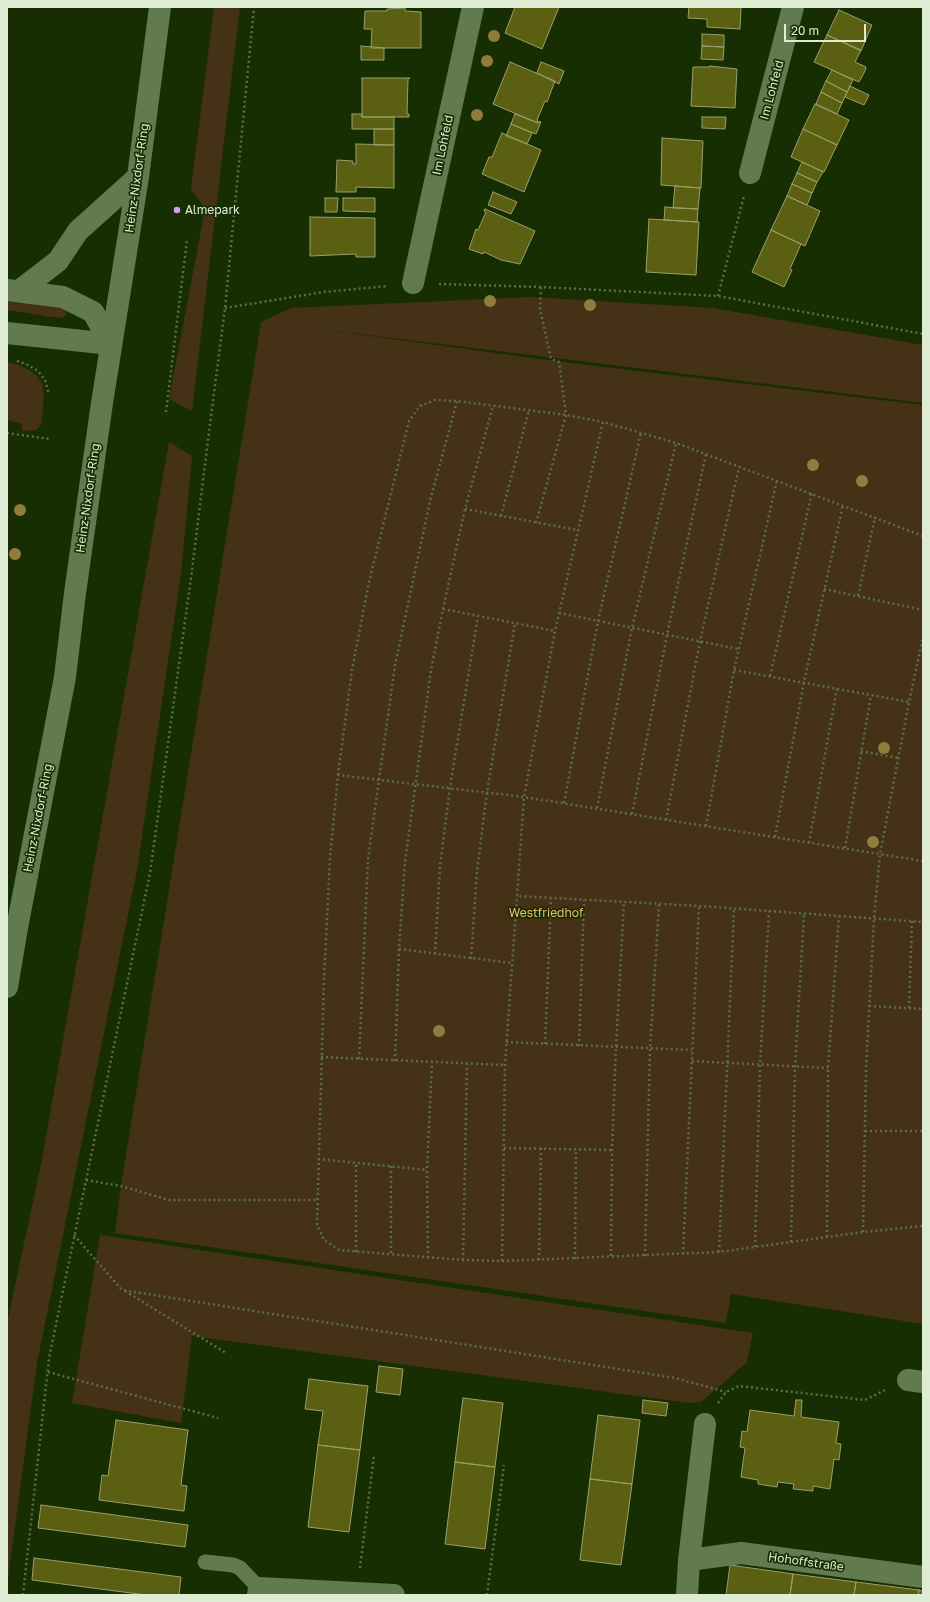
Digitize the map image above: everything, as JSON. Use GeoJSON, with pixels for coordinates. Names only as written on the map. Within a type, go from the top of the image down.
{"type":"FeatureCollection","features":[{"type":"Feature","properties":{"kind":"street","name":"Heinz-Nixdorf-Ring"},"geometry":{"type":"LineString","coordinates":[[7,987],[65,677],[77,578],[111,344],[138,177],[160,7]]}},
{"type":"Feature","properties":{"kind":"street","name":"Im Lohfeld"},"geometry":{"type":"LineString","coordinates":[[413,283],[473,7]]}},
{"type":"Feature","properties":{"kind":"street","name":"Im Lohfeld"},"geometry":{"type":"LineString","coordinates":[[750,173],[793,7]]}},
{"type":"Feature","properties":{"kind":"street"},"geometry":{"type":"LineString","coordinates":[[13,291],[58,261],[78,231],[138,177]]}},
{"type":"Feature","properties":{"kind":"street"},"geometry":{"type":"LineString","coordinates":[[13,291],[63,296],[93,312],[111,344]]}},
{"type":"Feature","properties":{"kind":"street"},"geometry":{"type":"LineString","coordinates":[[7,333],[111,344]]}},
{"type":"Feature","properties":{"kind":"street"},"geometry":{"type":"LineString","coordinates":[[687,1595],[689,1560],[705,1424]]}},
{"type":"Feature","properties":{"kind":"street","name":"Hohoffstraße"},"geometry":{"type":"LineString","coordinates":[[689,1560],[741,1553],[923,1577]]}},
{"type":"Feature","properties":{"kind":"street"},"geometry":{"type":"LineString","coordinates":[[259,1591],[358,1592],[394,1595]]}},
{"type":"Feature","properties":{"kind":"lane"},"geometry":{"type":"LineString","coordinates":[[205,1562],[233,1564],[240,1568],[259,1591]]}},
{"type":"Feature","properties":{"kind":"path"},"geometry":{"type":"LineString","coordinates":[[23,1595],[49,1358],[150,873],[191,578],[208,432],[226,308],[254,7]]}},
{"type":"Feature","properties":{"kind":"path"},"geometry":{"type":"LineString","coordinates":[[718,296],[750,173]]}},
{"type":"Feature","properties":{"kind":"path"},"geometry":{"type":"LineString","coordinates":[[166,412],[187,240]]}},
{"type":"Feature","properties":{"kind":"path"},"geometry":{"type":"LineString","coordinates":[[226,308],[324,292],[413,283],[540,286],[718,296],[923,334]]}},
{"type":"Feature","properties":{"kind":"path"},"geometry":{"type":"LineString","coordinates":[[536,523],[566,415],[559,362],[551,359],[540,309],[540,286]]}},
{"type":"Feature","properties":{"kind":"path"},"geometry":{"type":"LineString","coordinates":[[13,360],[26,364],[38,371],[45,380],[49,394]]}},
{"type":"Feature","properties":{"kind":"path"},"geometry":{"type":"LineString","coordinates":[[923,536],[676,443],[603,422],[566,415],[457,401],[435,400],[420,406],[409,421],[369,582],[352,670],[338,775],[330,858],[324,979],[317,1200],[317,1225],[324,1240],[339,1250],[463,1260],[502,1261],[575,1259],[611,1256],[645,1256],[720,1252],[863,1232],[923,1226]]}},
{"type":"Feature","properties":{"kind":"path"},"geometry":{"type":"LineString","coordinates":[[359,1059],[368,859],[395,665],[404,615],[430,502],[457,401]]}},
{"type":"Feature","properties":{"kind":"path"},"geometry":{"type":"LineString","coordinates":[[395,1060],[398,949],[405,862],[431,670],[465,509],[493,406]]}},
{"type":"Feature","properties":{"kind":"path"},"geometry":{"type":"LineString","coordinates":[[501,516],[529,410]]}},
{"type":"Feature","properties":{"kind":"path"},"geometry":{"type":"LineString","coordinates":[[502,1261],[506,1042],[524,797],[559,613],[603,422]]}},
{"type":"Feature","properties":{"kind":"path"},"geometry":{"type":"LineString","coordinates":[[7,433],[50,439]]}},
{"type":"Feature","properties":{"kind":"path"},"geometry":{"type":"LineString","coordinates":[[564,803],[598,621],[641,433]]}},
{"type":"Feature","properties":{"kind":"path"},"geometry":{"type":"LineString","coordinates":[[597,808],[632,628],[676,443]]}},
{"type":"Feature","properties":{"kind":"path"},"geometry":{"type":"LineString","coordinates":[[632,814],[667,635],[706,454]]}},
{"type":"Feature","properties":{"kind":"path"},"geometry":{"type":"LineString","coordinates":[[666,820],[700,641],[739,466]]}},
{"type":"Feature","properties":{"kind":"path"},"geometry":{"type":"LineString","coordinates":[[706,826],[738,649],[777,480]]}},
{"type":"Feature","properties":{"kind":"path"},"geometry":{"type":"LineString","coordinates":[[770,676],[812,493]]}},
{"type":"Feature","properties":{"kind":"path"},"geometry":{"type":"LineString","coordinates":[[775,837],[804,682],[843,505]]}},
{"type":"Feature","properties":{"kind":"path"},"geometry":{"type":"LineString","coordinates":[[465,509],[578,530]]}},
{"type":"Feature","properties":{"kind":"path"},"geometry":{"type":"LineString","coordinates":[[858,596],[875,517]]}},
{"type":"Feature","properties":{"kind":"path"},"geometry":{"type":"LineString","coordinates":[[824,589],[923,610]]}},
{"type":"Feature","properties":{"kind":"path"},"geometry":{"type":"LineString","coordinates":[[443,609],[555,632]]}},
{"type":"Feature","properties":{"kind":"path"},"geometry":{"type":"LineString","coordinates":[[559,613],[738,649]]}},
{"type":"Feature","properties":{"kind":"path"},"geometry":{"type":"LineString","coordinates":[[435,954],[440,866],[450,787],[478,616]]}},
{"type":"Feature","properties":{"kind":"path"},"geometry":{"type":"LineString","coordinates":[[471,959],[477,871],[487,792],[515,623]]}},
{"type":"Feature","properties":{"kind":"path"},"geometry":{"type":"LineString","coordinates":[[863,1232],[866,1068],[874,918],[880,854],[923,637]]}},
{"type":"Feature","properties":{"kind":"path"},"geometry":{"type":"LineString","coordinates":[[734,670],[909,702]]}},
{"type":"Feature","properties":{"kind":"path"},"geometry":{"type":"LineString","coordinates":[[809,843],[838,688]]}},
{"type":"Feature","properties":{"kind":"path"},"geometry":{"type":"LineString","coordinates":[[844,848],[871,695]]}},
{"type":"Feature","properties":{"kind":"path"},"geometry":{"type":"LineString","coordinates":[[861,752],[898,758]]}},
{"type":"Feature","properties":{"kind":"path"},"geometry":{"type":"LineString","coordinates":[[338,775],[450,787],[524,797],[923,861]]}},
{"type":"Feature","properties":{"kind":"path"},"geometry":{"type":"LineString","coordinates":[[517,896],[699,906],[923,922]]}},
{"type":"Feature","properties":{"kind":"path"},"geometry":{"type":"LineString","coordinates":[[545,1044],[551,898]]}},
{"type":"Feature","properties":{"kind":"path"},"geometry":{"type":"LineString","coordinates":[[580,1046],[584,900]]}},
{"type":"Feature","properties":{"kind":"path"},"geometry":{"type":"LineString","coordinates":[[611,1256],[612,1150],[624,902]]}},
{"type":"Feature","properties":{"kind":"path"},"geometry":{"type":"LineString","coordinates":[[645,1256],[650,1048],[659,904]]}},
{"type":"Feature","properties":{"kind":"path"},"geometry":{"type":"LineString","coordinates":[[683,1254],[699,906]]}},
{"type":"Feature","properties":{"kind":"path"},"geometry":{"type":"LineString","coordinates":[[720,1252],[726,1063],[734,909]]}},
{"type":"Feature","properties":{"kind":"path"},"geometry":{"type":"LineString","coordinates":[[755,1247],[760,1065],[769,911]]}},
{"type":"Feature","properties":{"kind":"path"},"geometry":{"type":"LineString","coordinates":[[791,1242],[795,1067],[804,914]]}},
{"type":"Feature","properties":{"kind":"path"},"geometry":{"type":"LineString","coordinates":[[827,1237],[828,1068],[839,916]]}},
{"type":"Feature","properties":{"kind":"path"},"geometry":{"type":"LineString","coordinates":[[909,1008],[912,921]]}},
{"type":"Feature","properties":{"kind":"path"},"geometry":{"type":"LineString","coordinates":[[398,949],[512,963]]}},
{"type":"Feature","properties":{"kind":"path"},"geometry":{"type":"LineString","coordinates":[[869,1006],[923,1009]]}},
{"type":"Feature","properties":{"kind":"path"},"geometry":{"type":"LineString","coordinates":[[506,1042],[692,1050]]}},
{"type":"Feature","properties":{"kind":"path"},"geometry":{"type":"LineString","coordinates":[[321,1057],[505,1065]]}},
{"type":"Feature","properties":{"kind":"path"},"geometry":{"type":"LineString","coordinates":[[692,1061],[828,1068]]}},
{"type":"Feature","properties":{"kind":"path"},"geometry":{"type":"LineString","coordinates":[[428,1258],[427,1170],[432,1062]]}},
{"type":"Feature","properties":{"kind":"path"},"geometry":{"type":"LineString","coordinates":[[463,1260],[467,1064]]}},
{"type":"Feature","properties":{"kind":"path"},"geometry":{"type":"LineString","coordinates":[[865,1130],[923,1131]]}},
{"type":"Feature","properties":{"kind":"path"},"geometry":{"type":"LineString","coordinates":[[504,1148],[612,1150]]}},
{"type":"Feature","properties":{"kind":"path"},"geometry":{"type":"LineString","coordinates":[[539,1260],[540,1148]]}},
{"type":"Feature","properties":{"kind":"path"},"geometry":{"type":"LineString","coordinates":[[575,1259],[576,1149]]}},
{"type":"Feature","properties":{"kind":"path"},"geometry":{"type":"LineString","coordinates":[[318,1159],[427,1170]]}},
{"type":"Feature","properties":{"kind":"path"},"geometry":{"type":"LineString","coordinates":[[356,1163],[356,1252]]}},
{"type":"Feature","properties":{"kind":"path"},"geometry":{"type":"LineString","coordinates":[[392,1166],[392,1255]]}},
{"type":"Feature","properties":{"kind":"path"},"geometry":{"type":"LineString","coordinates":[[86,1180],[121,1186],[169,1200],[317,1200]]}},
{"type":"Feature","properties":{"kind":"path"},"geometry":{"type":"LineString","coordinates":[[74,1236],[122,1290],[226,1353]]}},
{"type":"Feature","properties":{"kind":"path"},"geometry":{"type":"LineString","coordinates":[[122,1290],[675,1378],[726,1392]]}},
{"type":"Feature","properties":{"kind":"path"},"geometry":{"type":"LineString","coordinates":[[48,1372],[218,1418]]}},
{"type":"Feature","properties":{"kind":"path"},"geometry":{"type":"LineString","coordinates":[[705,1424],[713,1420],[717,1406],[726,1392],[739,1386],[865,1400],[915,1381]]}},
{"type":"Feature","properties":{"kind":"path"},"geometry":{"type":"LineString","coordinates":[[358,1592],[374,1455]]}},
{"type":"Feature","properties":{"kind":"path"},"geometry":{"type":"LineString","coordinates":[[487,1595],[504,1466]]}},
{"type":"Feature","properties":{"kind":"green space"},"geometry":{"type":"Polygon","coordinates":[[[214,7],[240,7],[192,411],[169,399],[205,209],[191,189],[214,7]]]}},
{"type":"Feature","properties":{"kind":"green space","name":"Westfriedhof"},"geometry":{"type":"Polygon","coordinates":[[[531,297],[713,308],[923,345],[923,403],[318,329],[555,361],[923,405],[923,1324],[731,1294],[726,1323],[115,1233],[121,1186],[261,322],[291,308],[531,297]]]}},
{"type":"Feature","properties":{"kind":"green space"},"geometry":{"type":"Polygon","coordinates":[[[7,302],[54,305],[64,307],[67,311],[66,315],[59,318],[7,310],[7,302]]]}},
{"type":"Feature","properties":{"kind":"green space"},"geometry":{"type":"Polygon","coordinates":[[[7,362],[29,370],[36,375],[42,383],[44,393],[41,425],[36,430],[22,431],[22,424],[7,420],[7,362]]]}},
{"type":"Feature","properties":{"kind":"green space"},"geometry":{"type":"Polygon","coordinates":[[[169,442],[192,456],[181,574],[137,870],[37,1363],[7,1586],[7,1323],[42,1159],[169,442]]]}},
{"type":"Feature","properties":{"kind":"green space"},"geometry":{"type":"Polygon","coordinates":[[[100,1235],[753,1333],[747,1362],[701,1402],[689,1403],[192,1336],[181,1423],[72,1403],[100,1235]]]}},
{"type":"Feature","properties":{"kind":"building"},"geometry":{"type":"Polygon","coordinates":[[[515,7],[559,7],[542,49],[505,33],[515,7]]]}},
{"type":"Feature","properties":{"kind":"building"},"geometry":{"type":"Polygon","coordinates":[[[689,7],[741,7],[740,29],[707,27],[707,19],[688,18],[689,7]]]}},
{"type":"Feature","properties":{"kind":"building"},"geometry":{"type":"Polygon","coordinates":[[[405,8],[405,11],[421,12],[421,48],[371,48],[372,29],[364,29],[365,11],[387,11],[387,9],[405,8]]]}},
{"type":"Feature","properties":{"kind":"building"},"geometry":{"type":"Polygon","coordinates":[[[839,10],[872,25],[861,51],[827,35],[839,10]]]}},
{"type":"Feature","properties":{"kind":"building"},"geometry":{"type":"Polygon","coordinates":[[[702,34],[724,35],[724,47],[702,46],[702,34]]]}},
{"type":"Feature","properties":{"kind":"building"},"geometry":{"type":"Polygon","coordinates":[[[827,35],[861,50],[855,62],[866,67],[859,82],[814,62],[827,35]]]}},
{"type":"Feature","properties":{"kind":"building"},"geometry":{"type":"Polygon","coordinates":[[[361,46],[384,48],[384,60],[361,60],[361,46]]]}},
{"type":"Feature","properties":{"kind":"building"},"geometry":{"type":"Polygon","coordinates":[[[702,46],[724,47],[723,60],[701,59],[702,46]]]}},
{"type":"Feature","properties":{"kind":"building"},"geometry":{"type":"Polygon","coordinates":[[[510,62],[555,81],[547,102],[545,101],[537,120],[538,123],[493,104],[510,62]]]}},
{"type":"Feature","properties":{"kind":"building"},"geometry":{"type":"Polygon","coordinates":[[[541,62],[564,71],[559,84],[537,73],[541,62]]]}},
{"type":"Feature","properties":{"kind":"building"},"geometry":{"type":"Polygon","coordinates":[[[710,66],[737,69],[735,108],[691,106],[693,67],[710,66]]]}},
{"type":"Feature","properties":{"kind":"building"},"geometry":{"type":"Polygon","coordinates":[[[832,70],[853,80],[847,92],[826,81],[832,70]]]}},
{"type":"Feature","properties":{"kind":"building"},"geometry":{"type":"Polygon","coordinates":[[[362,78],[410,78],[408,79],[407,114],[409,114],[409,117],[362,117],[362,78]]]}},
{"type":"Feature","properties":{"kind":"building"},"geometry":{"type":"Polygon","coordinates":[[[826,81],[847,92],[842,103],[821,92],[826,81]]]}},
{"type":"Feature","properties":{"kind":"building"},"geometry":{"type":"Polygon","coordinates":[[[850,86],[869,95],[864,105],[845,97],[850,86]]]}},
{"type":"Feature","properties":{"kind":"building"},"geometry":{"type":"Polygon","coordinates":[[[821,92],[842,103],[837,114],[816,104],[821,92]]]}},
{"type":"Feature","properties":{"kind":"building"},"geometry":{"type":"Polygon","coordinates":[[[815,104],[849,120],[837,145],[803,129],[815,104]]]}},
{"type":"Feature","properties":{"kind":"building"},"geometry":{"type":"Polygon","coordinates":[[[352,114],[362,114],[362,117],[394,117],[394,129],[352,129],[352,114]]]}},
{"type":"Feature","properties":{"kind":"building"},"geometry":{"type":"Polygon","coordinates":[[[515,114],[538,123],[539,121],[541,122],[536,134],[511,124],[515,114]]]}},
{"type":"Feature","properties":{"kind":"building"},"geometry":{"type":"Polygon","coordinates":[[[702,117],[726,117],[725,129],[702,128],[702,117]]]}},
{"type":"Feature","properties":{"kind":"building"},"geometry":{"type":"Polygon","coordinates":[[[511,124],[532,133],[527,144],[506,136],[511,124]]]}},
{"type":"Feature","properties":{"kind":"building"},"geometry":{"type":"Polygon","coordinates":[[[374,129],[394,129],[394,145],[374,145],[374,129]]]}},
{"type":"Feature","properties":{"kind":"building"},"geometry":{"type":"Polygon","coordinates":[[[803,129],[837,145],[824,172],[791,157],[803,129]]]}},
{"type":"Feature","properties":{"kind":"building"},"geometry":{"type":"Polygon","coordinates":[[[502,133],[541,150],[524,192],[482,174],[489,157],[492,157],[502,133]]]}},
{"type":"Feature","properties":{"kind":"building"},"geometry":{"type":"Polygon","coordinates":[[[662,138],[703,141],[701,188],[661,185],[662,138]]]}},
{"type":"Feature","properties":{"kind":"building"},"geometry":{"type":"Polygon","coordinates":[[[356,144],[394,145],[394,188],[356,187],[356,192],[336,192],[337,160],[353,161],[353,164],[356,164],[356,144]]]}},
{"type":"Feature","properties":{"kind":"building"},"geometry":{"type":"Polygon","coordinates":[[[802,162],[823,172],[817,182],[797,173],[802,162]]]}},
{"type":"Feature","properties":{"kind":"building"},"geometry":{"type":"Polygon","coordinates":[[[797,173],[817,182],[812,193],[792,184],[797,173]]]}},
{"type":"Feature","properties":{"kind":"building"},"geometry":{"type":"Polygon","coordinates":[[[792,184],[812,193],[807,205],[787,196],[792,184]]]}},
{"type":"Feature","properties":{"kind":"building"},"geometry":{"type":"Polygon","coordinates":[[[675,186],[700,188],[698,209],[673,208],[675,186]]]}},
{"type":"Feature","properties":{"kind":"building"},"geometry":{"type":"Polygon","coordinates":[[[493,192],[517,202],[511,214],[488,205],[493,192]]]}},
{"type":"Feature","properties":{"kind":"building"},"geometry":{"type":"Polygon","coordinates":[[[787,196],[820,211],[805,246],[771,230],[787,196]]]}},
{"type":"Feature","properties":{"kind":"building"},"geometry":{"type":"Polygon","coordinates":[[[325,198],[338,198],[337,212],[325,212],[325,198]]]}},
{"type":"Feature","properties":{"kind":"building"},"geometry":{"type":"Polygon","coordinates":[[[343,198],[375,198],[375,212],[343,211],[343,198]]]}},
{"type":"Feature","properties":{"kind":"building"},"geometry":{"type":"Polygon","coordinates":[[[665,207],[698,209],[697,222],[664,220],[665,207]]]}},
{"type":"Feature","properties":{"kind":"building"},"geometry":{"type":"Polygon","coordinates":[[[485,209],[535,231],[520,264],[501,260],[484,252],[483,254],[469,249],[476,229],[478,230],[486,212],[484,211],[485,209]]]}},
{"type":"Feature","properties":{"kind":"building"},"geometry":{"type":"Polygon","coordinates":[[[310,217],[375,218],[375,257],[356,257],[356,254],[310,256],[310,217]]]}},
{"type":"Feature","properties":{"kind":"building"},"geometry":{"type":"Polygon","coordinates":[[[649,219],[699,222],[696,275],[646,272],[649,219]]]}},
{"type":"Feature","properties":{"kind":"building"},"geometry":{"type":"Polygon","coordinates":[[[771,230],[801,244],[784,287],[752,272],[771,230]]]}},
{"type":"Feature","properties":{"kind":"building"},"geometry":{"type":"Polygon","coordinates":[[[379,1366],[403,1369],[400,1395],[376,1392],[379,1366]]]}},
{"type":"Feature","properties":{"kind":"building"},"geometry":{"type":"Polygon","coordinates":[[[309,1379],[368,1386],[360,1450],[318,1445],[323,1411],[305,1409],[309,1379]]]}},
{"type":"Feature","properties":{"kind":"building"},"geometry":{"type":"Polygon","coordinates":[[[463,1398],[503,1403],[495,1467],[455,1462],[463,1398]]]}},
{"type":"Feature","properties":{"kind":"building"},"geometry":{"type":"Polygon","coordinates":[[[643,1400],[668,1403],[666,1416],[642,1413],[643,1400]]]}},
{"type":"Feature","properties":{"kind":"building"},"geometry":{"type":"Polygon","coordinates":[[[796,1400],[802,1400],[801,1417],[839,1422],[836,1443],[841,1444],[839,1460],[834,1459],[830,1489],[813,1486],[813,1491],[793,1489],[794,1484],[778,1482],[777,1487],[758,1484],[758,1480],[741,1477],[745,1448],[740,1447],[742,1431],[747,1432],[750,1410],[794,1416],[796,1400]]]}},
{"type":"Feature","properties":{"kind":"building"},"geometry":{"type":"Polygon","coordinates":[[[598,1415],[640,1420],[632,1484],[590,1479],[598,1415]]]}},
{"type":"Feature","properties":{"kind":"building"},"geometry":{"type":"Polygon","coordinates":[[[116,1420],[188,1430],[181,1485],[187,1486],[184,1511],[99,1500],[102,1475],[108,1476],[116,1420]]]}},
{"type":"Feature","properties":{"kind":"building"},"geometry":{"type":"Polygon","coordinates":[[[318,1445],[360,1450],[349,1532],[308,1527],[318,1445]]]}},
{"type":"Feature","properties":{"kind":"building"},"geometry":{"type":"Polygon","coordinates":[[[455,1462],[495,1467],[485,1549],[445,1544],[455,1462]]]}},
{"type":"Feature","properties":{"kind":"building"},"geometry":{"type":"Polygon","coordinates":[[[590,1479],[632,1484],[621,1565],[580,1560],[590,1479]]]}},
{"type":"Feature","properties":{"kind":"building"},"geometry":{"type":"Polygon","coordinates":[[[41,1505],[188,1525],[185,1547],[38,1528],[41,1505]]]}},
{"type":"Feature","properties":{"kind":"building"},"geometry":{"type":"Polygon","coordinates":[[[34,1558],[181,1577],[179,1595],[146,1595],[32,1580],[34,1558]]]}},
{"type":"Feature","properties":{"kind":"building"},"geometry":{"type":"Polygon","coordinates":[[[730,1565],[793,1574],[790,1595],[726,1595],[730,1565]]]}},
{"type":"Feature","properties":{"kind":"building"},"geometry":{"type":"Polygon","coordinates":[[[793,1574],[856,1582],[854,1595],[790,1595],[793,1574]]]}},
{"type":"Feature","properties":{"kind":"building"},"geometry":{"type":"Polygon","coordinates":[[[856,1582],[919,1590],[918,1595],[854,1595],[856,1582]]]}},
{"type":"Feature","properties":{"kind":"building"},"geometry":{"type":"Polygon","coordinates":[[[919,1590],[923,1591],[923,1595],[918,1595],[919,1590]]]}},
{"type":"Feature","properties":{"kind":"place","name":"Almepark"},"geometry":{"type":"Point","coordinates":[177,210]}}]}
